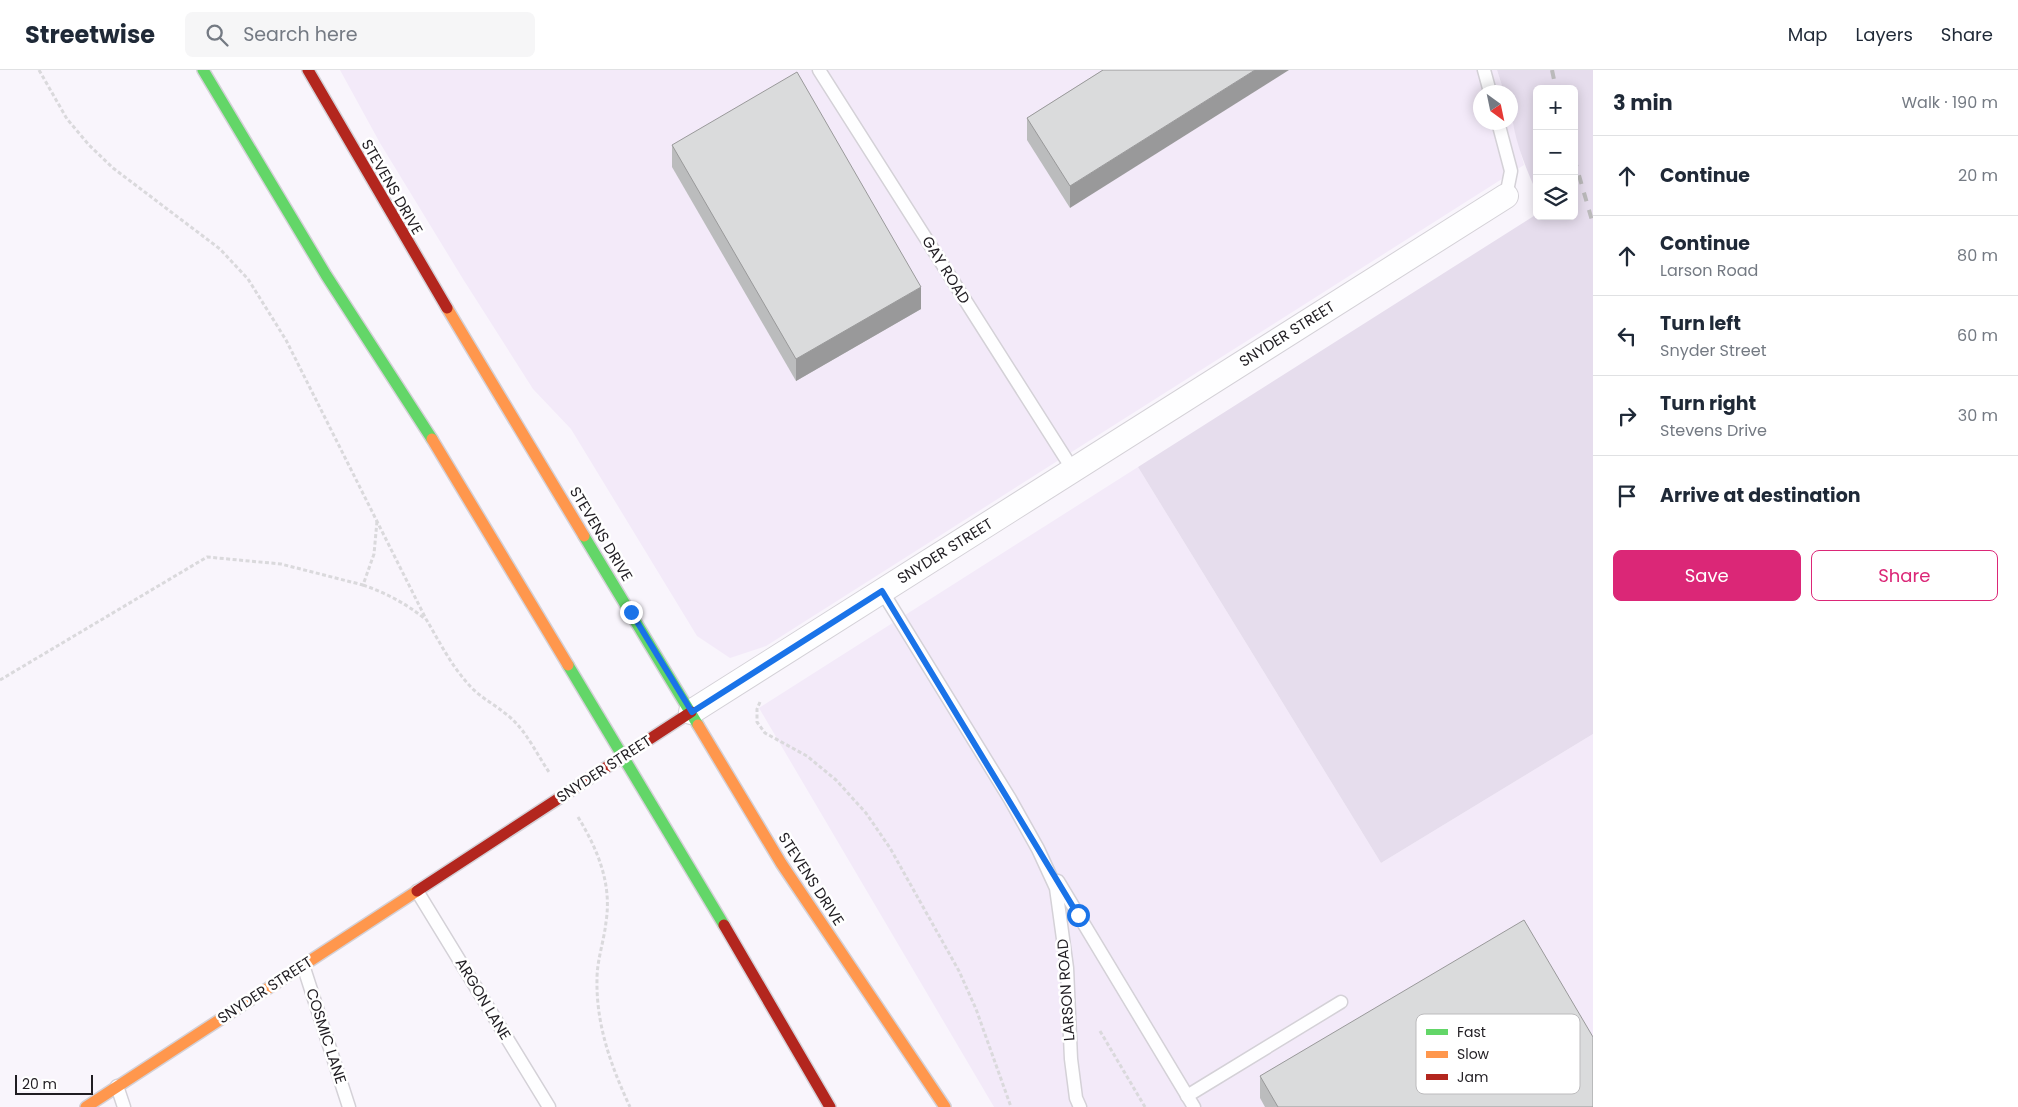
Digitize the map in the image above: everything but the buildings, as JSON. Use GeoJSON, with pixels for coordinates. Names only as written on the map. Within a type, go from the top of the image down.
{"type":"FeatureCollection","features":[{"type":"Feature","properties":{"kind":"main road"},"geometry":{"type":"LineString","coordinates":[[203,70],[326,275],[438,448],[780,1018],[830,1107]]}},
{"type":"Feature","properties":{"kind":"main road","name":"STEVENS DRIVE"},"geometry":{"type":"LineString","coordinates":[[308,70],[371,182],[692,712],[781,864],[945,1107]]}},
{"type":"Feature","properties":{"kind":"main road","name":"SNYDER STREET"},"geometry":{"type":"LineString","coordinates":[[86,1107],[623,755],[692,712]]}},
{"type":"Feature","properties":{"kind":"street","name":"SNYDER STREET"},"geometry":{"type":"LineString","coordinates":[[692,712],[1506,196]]}},
{"type":"Feature","properties":{"kind":"lane","name":"GAY ROAD"},"geometry":{"type":"LineString","coordinates":[[819,70],[1073,470]]}},
{"type":"Feature","properties":{"kind":"lane"},"geometry":{"type":"LineString","coordinates":[[1484,70],[1488,85]]}},
{"type":"Feature","properties":{"kind":"lane"},"geometry":{"type":"LineString","coordinates":[[1500,130],[1511,171],[1506,196]]}},
{"type":"Feature","properties":{"kind":"lane","name":"LARSON ROAD"},"geometry":{"type":"LineString","coordinates":[[882,591],[1038,849],[1056,888],[1066,968],[1071,1059],[1076,1098],[1080,1107]]}},
{"type":"Feature","properties":{"kind":"lane"},"geometry":{"type":"LineString","coordinates":[[1038,849],[1190,1102],[1341,1002]]}},
{"type":"Feature","properties":{"kind":"lane","name":"ARGON LANE"},"geometry":{"type":"LineString","coordinates":[[417,891],[549,1107]]}},
{"type":"Feature","properties":{"kind":"lane","name":"COSMIC LANE"},"geometry":{"type":"LineString","coordinates":[[303,965],[349,1107]]}},
{"type":"Feature","properties":{"kind":"lane"},"geometry":{"type":"LineString","coordinates":[[117,1086],[124,1107]]}},
{"type":"Feature","properties":{"kind":"path"},"geometry":{"type":"LineString","coordinates":[[39,70],[67,120],[89,145],[113,168],[220,249],[248,279],[286,340],[426,619],[468,685],[483,699],[507,714],[520,728],[564,795],[598,855],[606,879],[608,900],[596,977],[598,1004],[604,1040],[613,1071],[630,1107]]}},
{"type":"Feature","properties":{"kind":"path"},"geometry":{"type":"LineString","coordinates":[[363,585],[374,554],[377,520]]}},
{"type":"Feature","properties":{"kind":"path"},"geometry":{"type":"LineString","coordinates":[[0,680],[207,557],[281,564],[363,585],[394,598],[426,619]]}},
{"type":"Feature","properties":{"kind":"path"},"geometry":{"type":"LineString","coordinates":[[760,702],[757,709],[758,722],[765,733],[807,756],[836,780],[866,813],[890,848],[959,971],[976,1009],[1011,1107]]}},
{"type":"Feature","properties":{"kind":"path"},"geometry":{"type":"LineString","coordinates":[[1100,1031],[1145,1107]]}},
{"type":"Feature","properties":{"kind":"shaded area"},"geometry":{"type":"Polygon","coordinates":[[[340,70],[1497,70],[1502,85],[1473,85],[1473,130],[1515,130],[1524,165],[766,646],[730,658],[697,636],[571,429],[533,389],[380,143],[340,70]]]}},
{"type":"Feature","properties":{"kind":"shaded area"},"geometry":{"type":"Polygon","coordinates":[[[1497,70],[1593,70],[1593,734],[1381,863],[1138,467],[1533,217],[1533,220],[1578,220],[1578,85],[1533,85],[1533,184],[1526,168],[1515,130],[1518,130],[1518,85],[1502,85],[1497,70]]]}},
{"type":"Feature","properties":{"kind":"shaded area"},"geometry":{"type":"Polygon","coordinates":[[[1138,467],[1381,863],[1593,734],[1593,1107],[994,1107],[759,708],[1138,467]]]}},
{"type":"Feature","properties":{"kind":"railway"},"geometry":{"type":"LineString","coordinates":[[1552,70],[1555,85]]}},
{"type":"Feature","properties":{"kind":"railway"},"geometry":{"type":"LineString","coordinates":[[1578,172],[1593,224]]}},
{"type":"Feature","properties":{"kind":"traffic: fast"},"geometry":{"type":"LineString","coordinates":[[203,70],[326,275],[432,439]]}},
{"type":"Feature","properties":{"kind":"traffic: fast"},"geometry":{"type":"LineString","coordinates":[[584,536],[698,725]]}},
{"type":"Feature","properties":{"kind":"traffic: fast"},"geometry":{"type":"LineString","coordinates":[[568,665],[724,925]]}},
{"type":"Feature","properties":{"kind":"traffic: slow"},"geometry":{"type":"LineString","coordinates":[[447,308],[584,536]]}},
{"type":"Feature","properties":{"kind":"traffic: slow"},"geometry":{"type":"LineString","coordinates":[[432,439],[568,665]]}},
{"type":"Feature","properties":{"kind":"traffic: slow"},"geometry":{"type":"LineString","coordinates":[[698,725],[781,863],[945,1107]]}},
{"type":"Feature","properties":{"kind":"traffic: slow"},"geometry":{"type":"LineString","coordinates":[[86,1107],[417,891]]}},
{"type":"Feature","properties":{"kind":"traffic: jam"},"geometry":{"type":"LineString","coordinates":[[308,70],[447,308]]}},
{"type":"Feature","properties":{"kind":"traffic: jam"},"geometry":{"type":"LineString","coordinates":[[417,891],[691,712]]}},
{"type":"Feature","properties":{"kind":"traffic: jam"},"geometry":{"type":"LineString","coordinates":[[724,925],[830,1107]]}},
{"type":"Feature","properties":{"kind":"route"},"geometry":{"type":"LineString","coordinates":[[631,612],[692,712],[882,591],[1010,799],[1078,915]]}}]}
